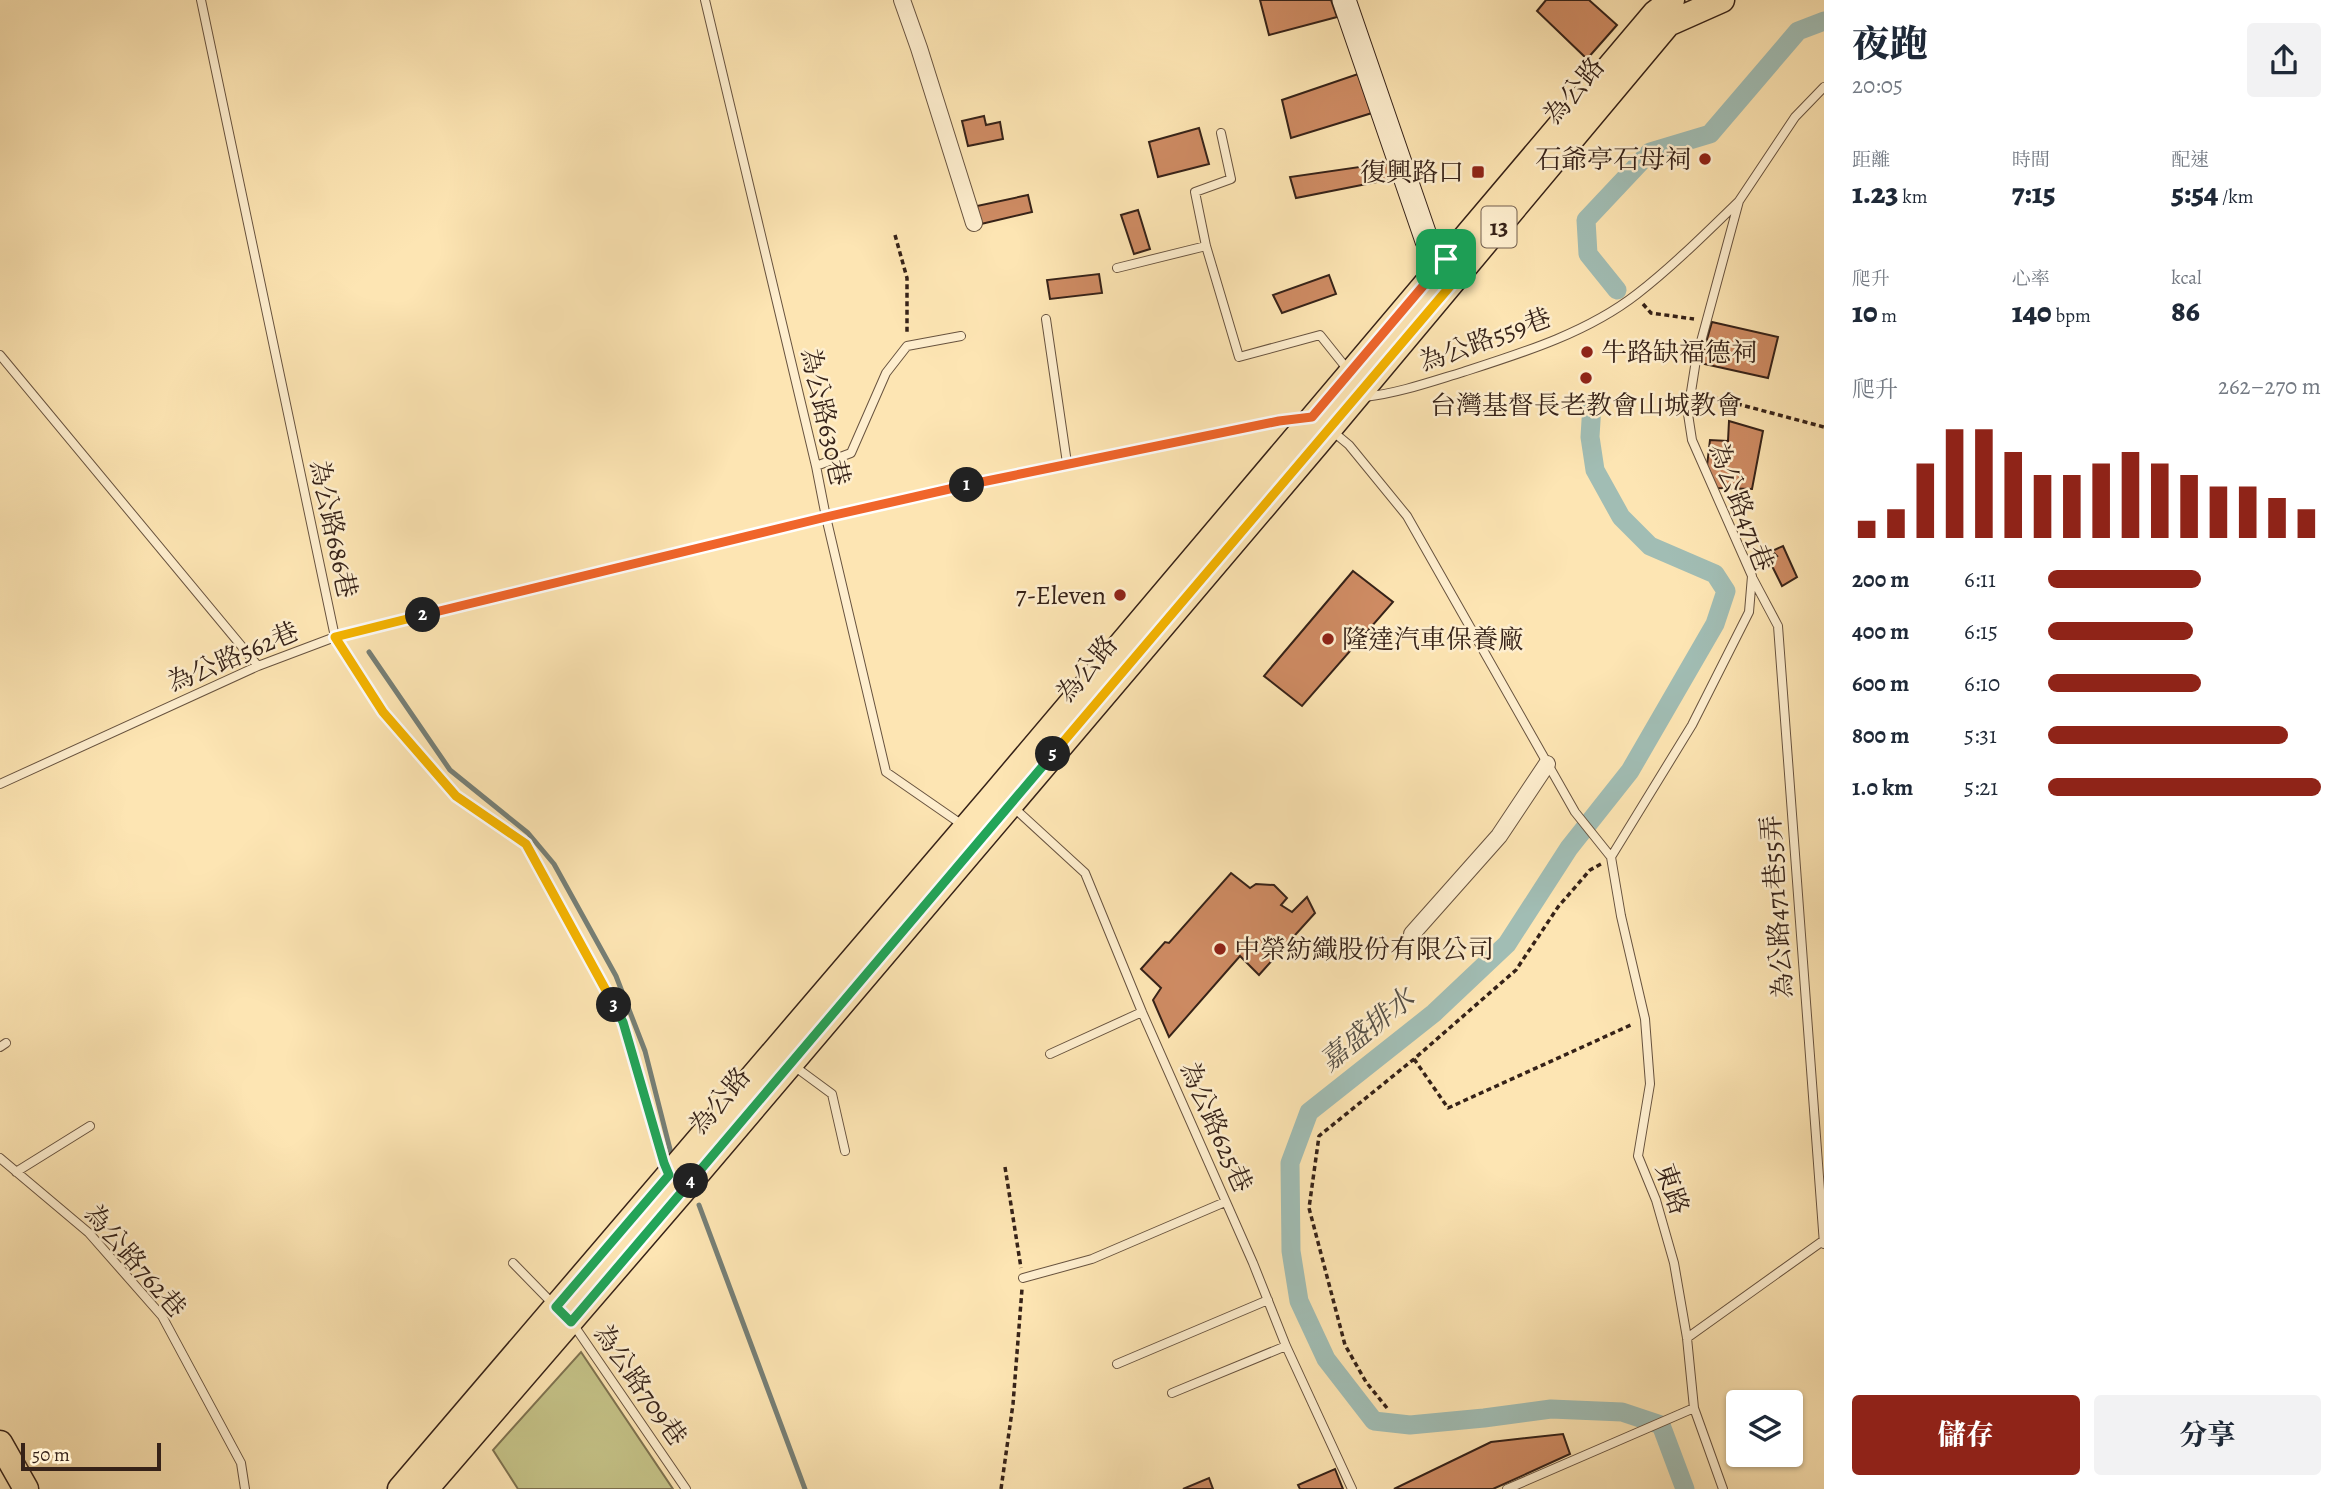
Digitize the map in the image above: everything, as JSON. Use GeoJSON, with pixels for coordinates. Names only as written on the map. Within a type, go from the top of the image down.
{"type":"FeatureCollection","features":[{"type":"Feature","properties":{"kind":"main road","name":"為公路"},"geometry":{"type":"LineString","coordinates":[[1321,423],[1353,399],[1454,265],[1664,9],[1722,0]]}},
{"type":"Feature","properties":{"kind":"main road","name":"為公路"},"geometry":{"type":"LineString","coordinates":[[426,1489],[564,1315],[1321,423],[1350,373],[1454,265]]}},
{"type":"Feature","properties":{"kind":"main road","name":"為公路"},"geometry":{"type":"LineString","coordinates":[[676,1184],[790,1063],[972,833]]}},
{"type":"Feature","properties":{"kind":"main road","name":"為公路"},"geometry":{"type":"LineString","coordinates":[[400,1489],[564,1315]]}},
{"type":"Feature","properties":{"kind":"main road"},"geometry":{"type":"LineString","coordinates":[[0,1443],[26,1489]]}},
{"type":"Feature","properties":{"kind":"street"},"geometry":{"type":"LineString","coordinates":[[902,0],[974,223]]}},
{"type":"Feature","properties":{"kind":"street"},"geometry":{"type":"LineString","coordinates":[[1344,0],[1427,241],[1454,265]]}},
{"type":"Feature","properties":{"kind":"street"},"geometry":{"type":"LineString","coordinates":[[1664,9],[1691,0]]}},
{"type":"Feature","properties":{"kind":"street"},"geometry":{"type":"LineString","coordinates":[[1412,933],[1499,836],[1547,764]]}},
{"type":"Feature","properties":{"kind":"lane","name":"為公路686巷"},"geometry":{"type":"LineString","coordinates":[[201,0],[335,637],[383,712],[456,796],[526,844],[623,1022],[664,1163],[676,1184]]}},
{"type":"Feature","properties":{"kind":"lane","name":"為公路630巷"},"geometry":{"type":"LineString","coordinates":[[705,0],[886,772],[972,833]]}},
{"type":"Feature","properties":{"kind":"lane","name":"為公路471巷"},"geometry":{"type":"LineString","coordinates":[[1611,857],[1692,725],[1749,612],[1752,576],[1692,440],[1688,414],[1691,392],[1696,360],[1739,201],[1796,117],[1824,87]]}},
{"type":"Feature","properties":{"kind":"lane"},"geometry":{"type":"LineString","coordinates":[[1221,133],[1231,179],[1195,192],[1206,246],[1239,357],[1320,335],[1350,373]]}},
{"type":"Feature","properties":{"kind":"lane"},"geometry":{"type":"LineString","coordinates":[[1636,295],[1739,201]]}},
{"type":"Feature","properties":{"kind":"lane"},"geometry":{"type":"LineString","coordinates":[[1117,268],[1206,246]]}},
{"type":"Feature","properties":{"kind":"lane","name":"為公路559巷"},"geometry":{"type":"LineString","coordinates":[[1353,399],[1394,394],[1496,361],[1592,323],[1636,295]]}},
{"type":"Feature","properties":{"kind":"lane"},"geometry":{"type":"LineString","coordinates":[[1046,319],[1068,463]]}},
{"type":"Feature","properties":{"kind":"lane"},"geometry":{"type":"LineString","coordinates":[[816,466],[851,453],[886,373],[907,346],[961,336]]}},
{"type":"Feature","properties":{"kind":"lane"},"geometry":{"type":"LineString","coordinates":[[0,355],[258,666]]}},
{"type":"Feature","properties":{"kind":"lane","name":"為公路562巷"},"geometry":{"type":"LineString","coordinates":[[0,784],[258,666],[335,637],[826,517],[1068,463],[1279,421],[1321,423]]}},
{"type":"Feature","properties":{"kind":"lane"},"geometry":{"type":"LineString","coordinates":[[1321,423],[1349,445],[1407,516],[1577,816],[1611,857]]}},
{"type":"Feature","properties":{"kind":"lane","name":"為公路471巷55弄"},"geometry":{"type":"LineString","coordinates":[[1752,576],[1778,626],[1823,1242]]}},
{"type":"Feature","properties":{"kind":"lane","name":"為公路625巷"},"geometry":{"type":"LineString","coordinates":[[1003,798],[1085,873],[1286,1346],[1352,1489]]}},
{"type":"Feature","properties":{"kind":"lane","name":"東路"},"geometry":{"type":"LineString","coordinates":[[1611,857],[1621,916],[1645,1019],[1650,1084],[1638,1156],[1656,1200],[1674,1263],[1687,1338],[1694,1408],[1723,1489]]}},
{"type":"Feature","properties":{"kind":"lane"},"geometry":{"type":"LineString","coordinates":[[1050,1054],[1142,1012]]}},
{"type":"Feature","properties":{"kind":"lane"},"geometry":{"type":"LineString","coordinates":[[790,1063],[832,1094],[845,1151]]}},
{"type":"Feature","properties":{"kind":"lane"},"geometry":{"type":"LineString","coordinates":[[16,1172],[90,1126]]}},
{"type":"Feature","properties":{"kind":"lane","name":"為公路762巷"},"geometry":{"type":"LineString","coordinates":[[0,1158],[89,1233],[162,1316],[241,1463],[245,1489]]}},
{"type":"Feature","properties":{"kind":"lane"},"geometry":{"type":"LineString","coordinates":[[1023,1278],[1091,1259],[1225,1202]]}},
{"type":"Feature","properties":{"kind":"lane"},"geometry":{"type":"LineString","coordinates":[[1687,1338],[1823,1242]]}},
{"type":"Feature","properties":{"kind":"lane","name":"為公路709巷"},"geometry":{"type":"LineString","coordinates":[[513,1263],[564,1315],[686,1489]]}},
{"type":"Feature","properties":{"kind":"lane"},"geometry":{"type":"LineString","coordinates":[[1117,1364],[1268,1300]]}},
{"type":"Feature","properties":{"kind":"lane"},"geometry":{"type":"LineString","coordinates":[[1172,1393],[1286,1346]]}},
{"type":"Feature","properties":{"kind":"lane"},"geometry":{"type":"LineString","coordinates":[[1507,1489],[1694,1408]]}},
{"type":"Feature","properties":{"kind":"path"},"geometry":{"type":"LineString","coordinates":[[895,235],[907,278],[907,346]]}},
{"type":"Feature","properties":{"kind":"path"},"geometry":{"type":"LineString","coordinates":[[1636,295],[1650,313],[1706,321]]}},
{"type":"Feature","properties":{"kind":"path"},"geometry":{"type":"LineString","coordinates":[[1691,392],[1824,427]]}},
{"type":"Feature","properties":{"kind":"path"},"geometry":{"type":"LineString","coordinates":[[1387,1408],[1366,1382],[1345,1345],[1309,1208],[1320,1136],[1516,970],[1558,907],[1590,870],[1611,857]]}},
{"type":"Feature","properties":{"kind":"path"},"geometry":{"type":"LineString","coordinates":[[1414,1059],[1448,1108],[1645,1019]]}},
{"type":"Feature","properties":{"kind":"path"},"geometry":{"type":"LineString","coordinates":[[1001,1489],[1013,1404],[1023,1278],[1005,1167]]}},
{"type":"Feature","properties":{"kind":"shaded area"},"geometry":{"type":"Polygon","coordinates":[[[581,1352],[673,1489],[518,1489],[493,1450],[581,1352]]]}},
{"type":"Feature","properties":{"kind":"building"},"geometry":{"type":"Polygon","coordinates":[[[1260,0],[1331,0],[1337,17],[1269,35],[1260,0]]]}},
{"type":"Feature","properties":{"kind":"building"},"geometry":{"type":"Polygon","coordinates":[[[1546,0],[1589,0],[1617,25],[1587,59],[1537,11],[1546,0]]]}},
{"type":"Feature","properties":{"kind":"building"},"geometry":{"type":"Polygon","coordinates":[[[1358,74],[1372,113],[1291,138],[1282,100],[1358,74]]]}},
{"type":"Feature","properties":{"kind":"building"},"geometry":{"type":"Polygon","coordinates":[[[984,116],[986,125],[1000,122],[1003,139],[968,146],[962,121],[984,116]]]}},
{"type":"Feature","properties":{"kind":"building"},"geometry":{"type":"Polygon","coordinates":[[[1199,128],[1209,164],[1158,177],[1149,142],[1199,128]]]}},
{"type":"Feature","properties":{"kind":"building"},"geometry":{"type":"Polygon","coordinates":[[[1387,163],[1392,179],[1296,198],[1290,177],[1387,163]]]}},
{"type":"Feature","properties":{"kind":"building"},"geometry":{"type":"Polygon","coordinates":[[[1028,195],[1032,212],[981,224],[977,206],[1028,195]]]}},
{"type":"Feature","properties":{"kind":"building"},"geometry":{"type":"Polygon","coordinates":[[[1138,210],[1150,249],[1134,254],[1121,215],[1138,210]]]}},
{"type":"Feature","properties":{"kind":"building"},"geometry":{"type":"Polygon","coordinates":[[[1099,274],[1102,293],[1050,299],[1047,280],[1099,274]]]}},
{"type":"Feature","properties":{"kind":"building"},"geometry":{"type":"Polygon","coordinates":[[[1329,275],[1336,294],[1282,313],[1273,295],[1329,275]]]}},
{"type":"Feature","properties":{"kind":"building"},"geometry":{"type":"Polygon","coordinates":[[[1712,322],[1778,337],[1768,378],[1700,363],[1712,322]]]}},
{"type":"Feature","properties":{"kind":"building"},"geometry":{"type":"Polygon","coordinates":[[[1729,421],[1763,431],[1752,489],[1717,488],[1707,466],[1710,440],[1728,441],[1729,421]]]}},
{"type":"Feature","properties":{"kind":"building"},"geometry":{"type":"Polygon","coordinates":[[[1783,546],[1797,577],[1782,586],[1769,560],[1777,556],[1772,551],[1783,546]]]}},
{"type":"Feature","properties":{"kind":"building","name":"隆達汽車保養廠"},"geometry":{"type":"Polygon","coordinates":[[[1353,571],[1393,602],[1302,706],[1264,676],[1353,571]]]}},
{"type":"Feature","properties":{"kind":"building","name":"中榮紡織股份有限公司"},"geometry":{"type":"Polygon","coordinates":[[[1231,873],[1250,888],[1256,884],[1274,885],[1287,898],[1281,905],[1292,912],[1307,897],[1315,913],[1259,975],[1240,956],[1169,1037],[1153,1000],[1161,988],[1141,969],[1165,942],[1169,943],[1231,873]]]}},
{"type":"Feature","properties":{"kind":"building"},"geometry":{"type":"Polygon","coordinates":[[[1563,1434],[1570,1454],[1493,1489],[1394,1489],[1491,1442],[1563,1434]]]}},
{"type":"Feature","properties":{"kind":"building"},"geometry":{"type":"Polygon","coordinates":[[[1335,1469],[1343,1489],[1300,1489],[1298,1485],[1335,1469]]]}},
{"type":"Feature","properties":{"kind":"building"},"geometry":{"type":"Polygon","coordinates":[[[1209,1478],[1213,1489],[1183,1489],[1209,1478]]]}},
{"type":"Feature","properties":{"kind":"waterway","name":"嘉盛排水"},"geometry":{"type":"LineString","coordinates":[[1617,290],[1588,254],[1586,220],[1650,152],[1710,134],[1798,31],[1824,21]]}},
{"type":"Feature","properties":{"kind":"waterway","name":"嘉盛排水"},"geometry":{"type":"LineString","coordinates":[[1592,404],[1590,437],[1595,470],[1621,517],[1650,546],[1715,574],[1726,591],[1715,624],[1630,771],[1569,848],[1507,944],[1434,1013],[1309,1112],[1290,1163],[1291,1251],[1299,1301],[1326,1359],[1374,1421],[1410,1425],[1551,1409],[1622,1412],[1661,1425],[1685,1489]]}},
{"type":"Feature","properties":{"kind":"waterway"},"geometry":{"type":"LineString","coordinates":[[369,652],[450,770],[528,833],[554,864],[616,976],[645,1051],[672,1157]]}},
{"type":"Feature","properties":{"kind":"waterway"},"geometry":{"type":"LineString","coordinates":[[699,1205],[805,1489]]}},
{"type":"Feature","properties":{"kind":"place","name":"石爺亭石母祠"},"geometry":{"type":"Point","coordinates":[1705,159]}},
{"type":"Feature","properties":{"kind":"place","name":"復興路口"},"geometry":{"type":"Point","coordinates":[1478,172]}},
{"type":"Feature","properties":{"kind":"place","name":"牛路缺福德祠"},"geometry":{"type":"Point","coordinates":[1587,352]}},
{"type":"Feature","properties":{"kind":"place","name":"台灣基督長老教會山城教會"},"geometry":{"type":"Point","coordinates":[1586,378]}},
{"type":"Feature","properties":{"kind":"place","name":"7-Eleven"},"geometry":{"type":"Point","coordinates":[1120,595]}},
{"type":"Feature","properties":{"kind":"place","name":"隆達汽車保養廠"},"geometry":{"type":"Point","coordinates":[1328,639]}},
{"type":"Feature","properties":{"kind":"place","name":"中榮紡織股份有限公司"},"geometry":{"type":"Point","coordinates":[1220,949]}},
{"type":"Feature","properties":{"kind":"route"},"geometry":{"type":"LineString","coordinates":[[1446,259],[1463,271],[571,1322],[556,1307],[669,1175],[623,1022],[526,844],[456,796],[383,712],[335,637],[826,517],[1068,463],[1279,421],[1312,417],[1446,259]]}}]}
